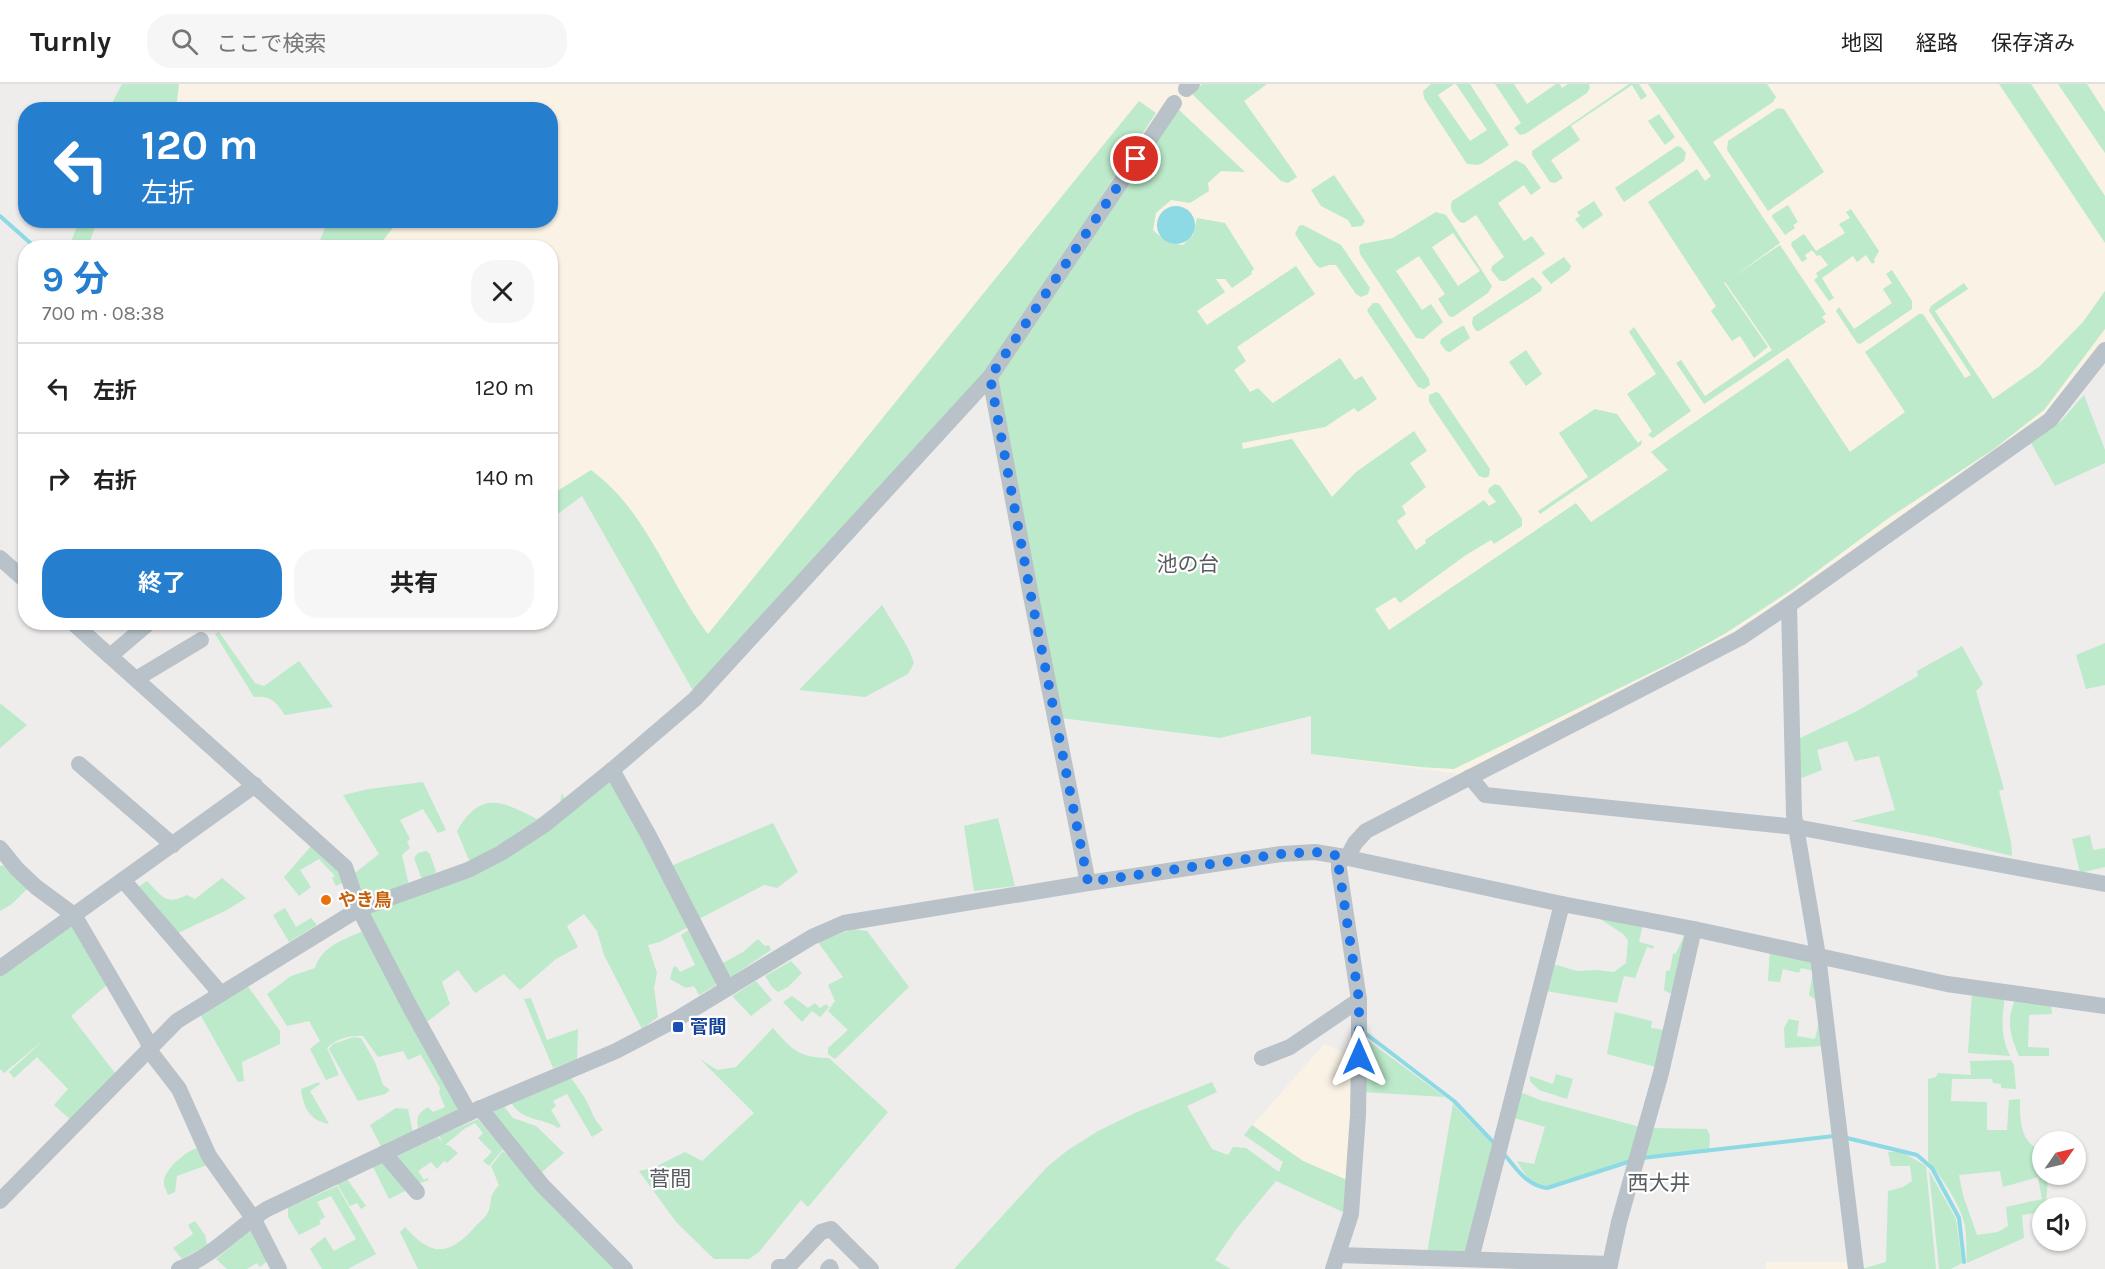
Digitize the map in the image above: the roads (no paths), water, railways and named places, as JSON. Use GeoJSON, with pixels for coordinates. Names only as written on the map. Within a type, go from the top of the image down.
{"type":"FeatureCollection","features":[{"type":"Feature","properties":{"kind":"street"},"geometry":{"type":"LineString","coordinates":[[0,1201],[177,1021],[359,909],[468,870],[501,854],[544,825],[701,693],[990,377],[1174,103]]}},
{"type":"Feature","properties":{"kind":"street"},"geometry":{"type":"LineString","coordinates":[[1694,929],[1661,1072],[1609,1266],[1471,1259],[1336,1262],[1351,1214],[1358,1115],[1359,1000],[1339,869],[1343,857],[1366,831],[1740,638],[2050,420],[2105,350]]}},
{"type":"Feature","properties":{"kind":"street"},"geometry":{"type":"LineString","coordinates":[[990,377],[1088,882]]}},
{"type":"Feature","properties":{"kind":"street"},"geometry":{"type":"LineString","coordinates":[[0,558],[18,573]]}},
{"type":"Feature","properties":{"kind":"street"},"geometry":{"type":"LineString","coordinates":[[1789,605],[1794,815],[1818,956],[1856,1269]]}},
{"type":"Feature","properties":{"kind":"street"},"geometry":{"type":"LineString","coordinates":[[81,630],[345,867],[359,909],[410,1007],[474,1110],[542,1185],[625,1269]]}},
{"type":"Feature","properties":{"kind":"street"},"geometry":{"type":"LineString","coordinates":[[110,656],[141,630]]}},
{"type":"Feature","properties":{"kind":"street"},"geometry":{"type":"LineString","coordinates":[[136,679],[201,640]]}},
{"type":"Feature","properties":{"kind":"street"},"geometry":{"type":"LineString","coordinates":[[79,764],[173,844]]}},
{"type":"Feature","properties":{"kind":"street"},"geometry":{"type":"LineString","coordinates":[[612,770],[649,836],[727,988]]}},
{"type":"Feature","properties":{"kind":"street"},"geometry":{"type":"LineString","coordinates":[[1470,777],[1485,795],[1797,827],[2105,884]]}},
{"type":"Feature","properties":{"kind":"street"},"geometry":{"type":"LineString","coordinates":[[0,968],[255,785]]}},
{"type":"Feature","properties":{"kind":"street"},"geometry":{"type":"LineString","coordinates":[[0,848],[36,887],[74,915],[147,1040],[150,1049],[179,1089],[209,1156],[253,1218],[279,1269]]}},
{"type":"Feature","properties":{"kind":"street"},"geometry":{"type":"LineString","coordinates":[[179,1269],[204,1257],[253,1218],[288,1199],[474,1110],[616,1051],[677,1019],[812,937],[844,922],[1088,882],[1281,854],[1315,852],[1343,857],[1947,984],[2105,1006]]}},
{"type":"Feature","properties":{"kind":"street"},"geometry":{"type":"LineString","coordinates":[[123,880],[220,994]]}},
{"type":"Feature","properties":{"kind":"street"},"geometry":{"type":"LineString","coordinates":[[1471,1259],[1562,904]]}},
{"type":"Feature","properties":{"kind":"street"},"geometry":{"type":"LineString","coordinates":[[1262,1058],[1290,1047],[1359,1000]]}},
{"type":"Feature","properties":{"kind":"street"},"geometry":{"type":"LineString","coordinates":[[384,1153],[417,1192]]}},
{"type":"Feature","properties":{"kind":"street"},"geometry":{"type":"LineString","coordinates":[[779,1267],[788,1267],[821,1232],[831,1229],[871,1269]]}},
{"type":"Feature","properties":{"kind":"water"},"geometry":{"type":"Polygon","coordinates":[[[1176,206],[1189,212],[1195,225],[1189,238],[1176,244],[1163,238],[1157,225],[1163,212],[1176,206]]]}},
{"type":"Feature","properties":{"kind":"waterway"},"geometry":{"type":"LineString","coordinates":[[0,216],[27,240]]}},
{"type":"Feature","properties":{"kind":"waterway"},"geometry":{"type":"LineString","coordinates":[[1365,1033],[1454,1101],[1494,1143]]}},
{"type":"Feature","properties":{"kind":"waterway"},"geometry":{"type":"LineString","coordinates":[[1642,1158],[1834,1136]]}},
{"type":"Feature","properties":{"kind":"waterway"},"geometry":{"type":"LineString","coordinates":[[1847,1138],[1917,1155],[1932,1168],[1959,1218],[1964,1262]]}},
{"type":"Feature","properties":{"kind":"waterway"},"geometry":{"type":"LineString","coordinates":[[1504,1154],[1533,1184],[1547,1188],[1631,1161]]}},
{"type":"Feature","properties":{"kind":"place","name":"やき鳥"},"geometry":{"type":"Point","coordinates":[326,900]}},
{"type":"Feature","properties":{"kind":"place","name":"菅間"},"geometry":{"type":"Point","coordinates":[678,1027]}},
{"type":"Feature","properties":{"kind":"district","name":"池の台"},"geometry":{"type":"Point","coordinates":[1188,564]}},
{"type":"Feature","properties":{"kind":"district","name":"菅間"},"geometry":{"type":"Point","coordinates":[670,1179]}},
{"type":"Feature","properties":{"kind":"district","name":"西大井"},"geometry":{"type":"Point","coordinates":[1659,1183]}}]}
